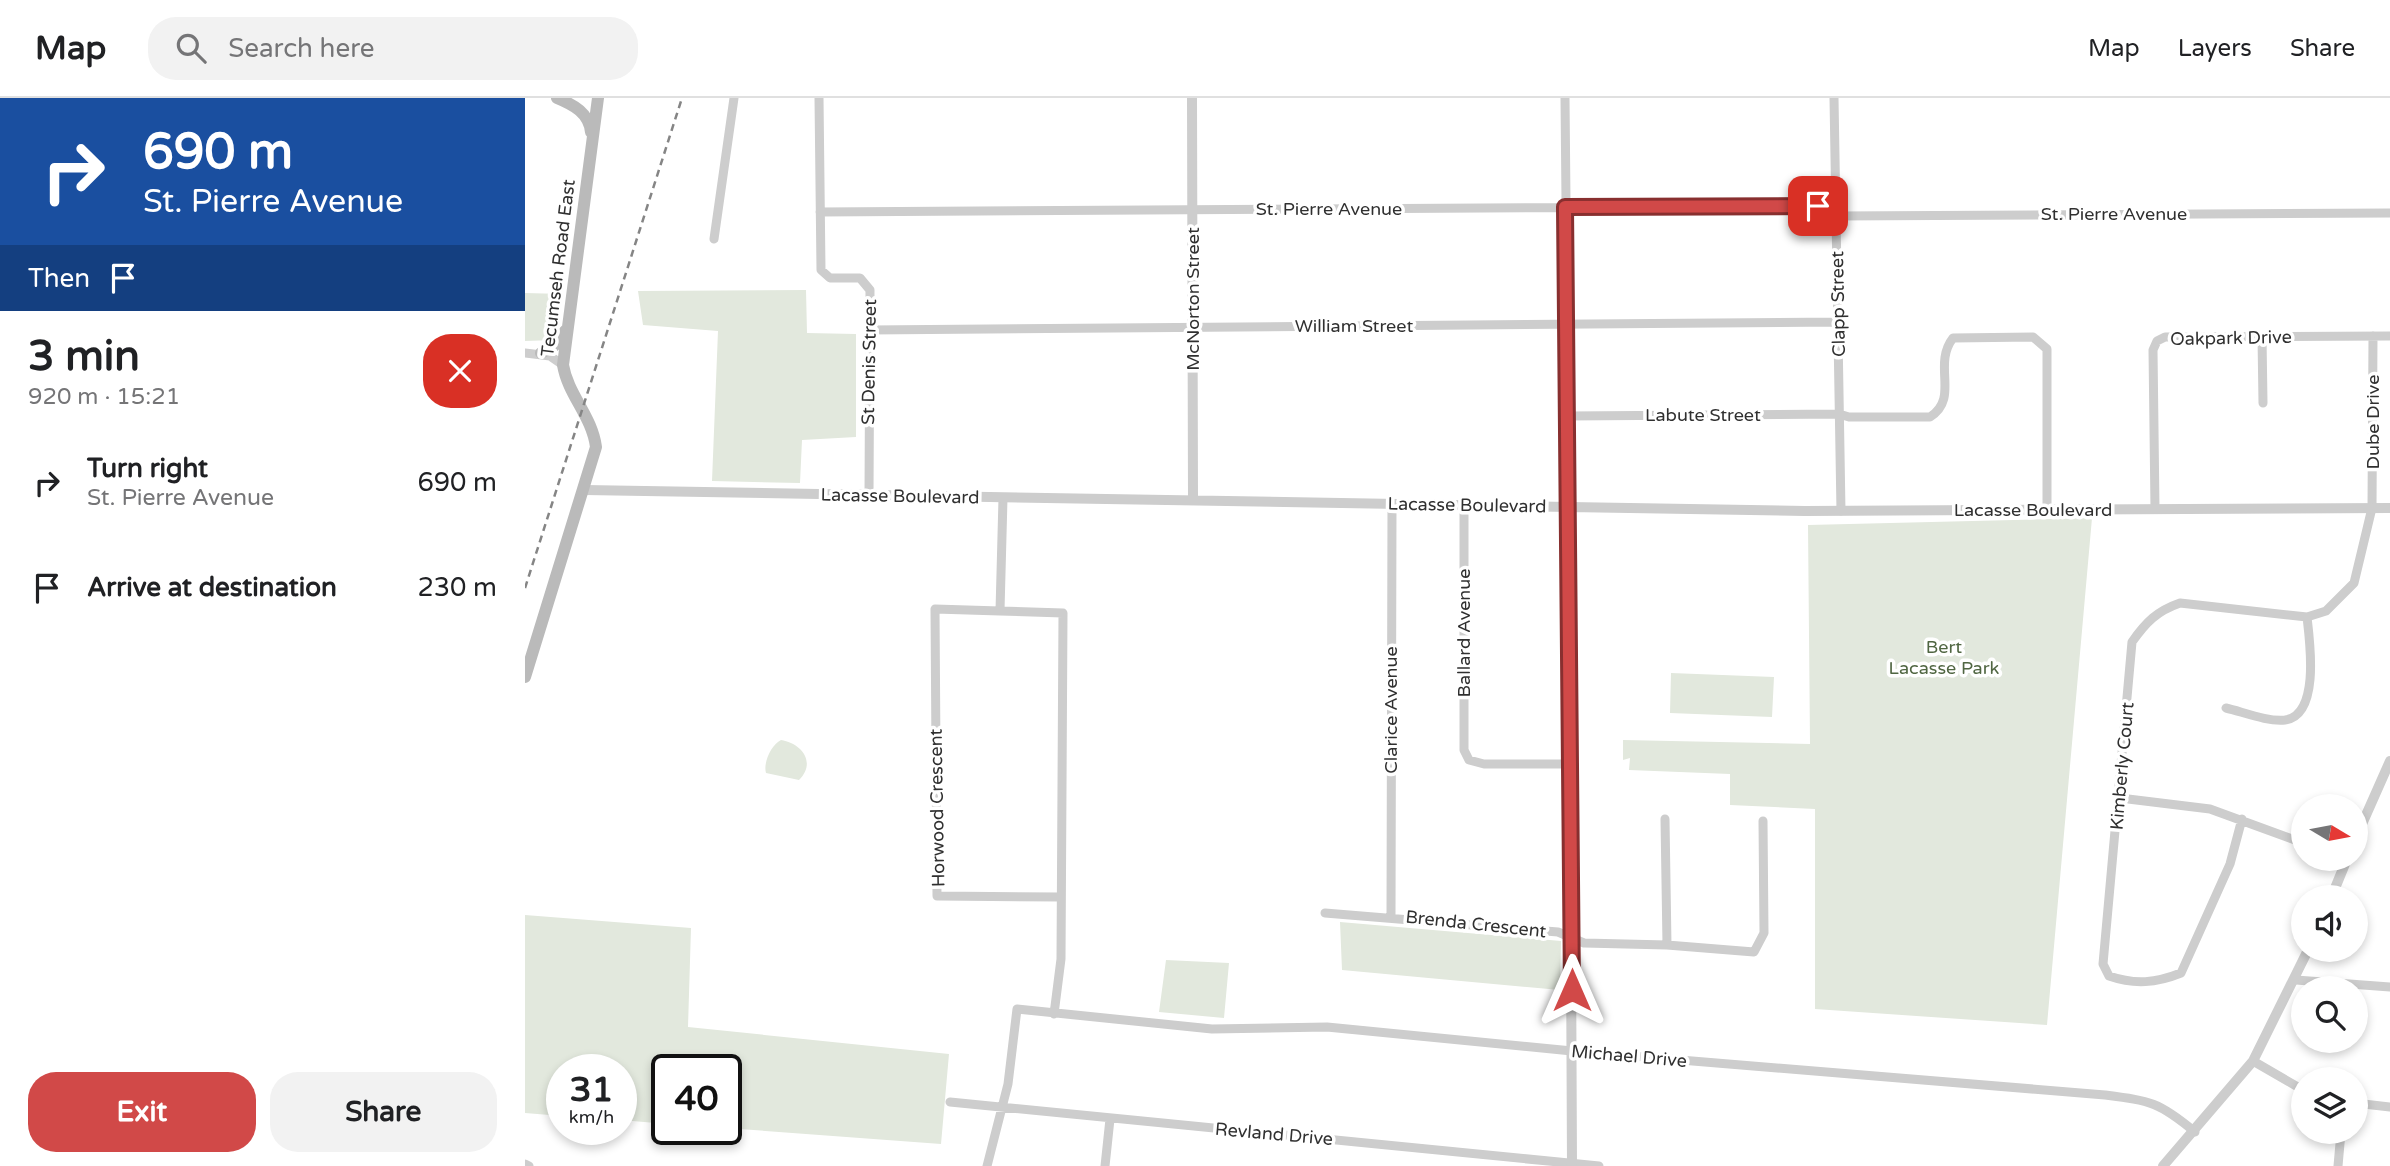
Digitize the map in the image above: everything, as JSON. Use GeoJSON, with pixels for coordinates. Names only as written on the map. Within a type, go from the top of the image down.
{"type":"FeatureCollection","features":[{"type":"Feature","properties":{"kind":"main road"},"geometry":{"type":"LineString","coordinates":[[557,98],[579,109],[590,123],[592,143]]}},
{"type":"Feature","properties":{"kind":"main road","name":"Tecumseh Road East"},"geometry":{"type":"LineString","coordinates":[[525,677],[585,490],[596,442],[591,426],[566,381],[563,365],[565,331],[598,98]]}},
{"type":"Feature","properties":{"kind":"main road"},"geometry":{"type":"LineString","coordinates":[[541,353],[554,346],[565,331]]}},
{"type":"Feature","properties":{"kind":"street"},"geometry":{"type":"LineString","coordinates":[[714,239],[734,98]]}},
{"type":"Feature","properties":{"kind":"street","name":"St Denis Street"},"geometry":{"type":"LineString","coordinates":[[819,98],[821,270],[830,278],[860,278],[870,290],[869,494]]}},
{"type":"Feature","properties":{"kind":"street","name":"McNorton Street"},"geometry":{"type":"LineString","coordinates":[[1192,98],[1193,500]]}},
{"type":"Feature","properties":{"kind":"street"},"geometry":{"type":"LineString","coordinates":[[1565,98],[1572,1165]]}},
{"type":"Feature","properties":{"kind":"street","name":"Clapp Street"},"geometry":{"type":"LineString","coordinates":[[1834,98],[1841,511]]}},
{"type":"Feature","properties":{"kind":"street","name":"St. Pierre Avenue"},"geometry":{"type":"LineString","coordinates":[[820,212],[1565,207],[2390,213]]}},
{"type":"Feature","properties":{"kind":"street","name":"William Street"},"geometry":{"type":"LineString","coordinates":[[870,330],[1839,322]]}},
{"type":"Feature","properties":{"kind":"street","name":"Dube Drive"},"geometry":{"type":"LineString","coordinates":[[2372,508],[2373,336]]}},
{"type":"Feature","properties":{"kind":"street","name":"Oakpark Drive"},"geometry":{"type":"LineString","coordinates":[[2155,509],[2153,350],[2157,341],[2165,337],[2390,336]]}},
{"type":"Feature","properties":{"kind":"street","name":"Labute Street"},"geometry":{"type":"LineString","coordinates":[[1568,416],[1839,414],[1849,417],[1930,417],[1941,410],[1945,399],[1944,350],[1953,338],[2033,337],[2047,349],[2047,510]]}},
{"type":"Feature","properties":{"kind":"street"},"geometry":{"type":"LineString","coordinates":[[2262,337],[2263,403]]}},
{"type":"Feature","properties":{"kind":"street"},"geometry":{"type":"LineString","coordinates":[[525,353],[541,353],[563,365]]}},
{"type":"Feature","properties":{"kind":"street","name":"Lacasse Boulevard"},"geometry":{"type":"LineString","coordinates":[[585,490],[1841,511],[2390,508]]}},
{"type":"Feature","properties":{"kind":"street"},"geometry":{"type":"LineString","coordinates":[[1000,611],[1003,498]]}},
{"type":"Feature","properties":{"kind":"street","name":"Clarice Avenue"},"geometry":{"type":"LineString","coordinates":[[1391,916],[1392,504]]}},
{"type":"Feature","properties":{"kind":"street","name":"Ballard Avenue"},"geometry":{"type":"LineString","coordinates":[[1464,505],[1464,750],[1469,760],[1484,764],[1571,764]]}},
{"type":"Feature","properties":{"kind":"street"},"geometry":{"type":"LineString","coordinates":[[2226,708],[2283,720],[2297,716],[2310,696],[2308,617],[2326,611],[2354,583],[2372,508]]}},
{"type":"Feature","properties":{"kind":"street","name":"Kimberly Court"},"geometry":{"type":"LineString","coordinates":[[2242,819],[2230,864],[2181,973],[2157,983],[2122,981],[2109,976],[2103,964],[2132,642],[2147,620],[2180,603],[2308,617]]}},
{"type":"Feature","properties":{"kind":"street","name":"Horwood Crescent"},"geometry":{"type":"LineString","coordinates":[[935,609],[1000,611],[1063,613],[1061,897],[936,896],[935,609]]}},
{"type":"Feature","properties":{"kind":"street"},"geometry":{"type":"LineString","coordinates":[[2368,811],[2390,761]]}},
{"type":"Feature","properties":{"kind":"street"},"geometry":{"type":"LineString","coordinates":[[2120,798],[2210,809],[2291,838]]}},
{"type":"Feature","properties":{"kind":"street"},"geometry":{"type":"LineString","coordinates":[[1665,819],[1667,945]]}},
{"type":"Feature","properties":{"kind":"street","name":"Brenda Crescent"},"geometry":{"type":"LineString","coordinates":[[1325,913],[1391,916],[1558,932],[1584,943],[1667,945],[1747,953],[1759,947],[1764,933],[1763,821]]}},
{"type":"Feature","properties":{"kind":"street"},"geometry":{"type":"LineString","coordinates":[[1055,1014],[1061,959],[1061,897]]}},
{"type":"Feature","properties":{"kind":"street"},"geometry":{"type":"LineString","coordinates":[[2368,985],[2390,987]]}},
{"type":"Feature","properties":{"kind":"street"},"geometry":{"type":"LineString","coordinates":[[2163,1166],[2195,1132],[2253,1061],[2291,988]]}},
{"type":"Feature","properties":{"kind":"street","name":"Michael Drive"},"geometry":{"type":"LineString","coordinates":[[1004,1108],[1017,1009],[1212,1029],[1327,1027],[1572,1051],[2105,1095],[2145,1100],[2167,1108],[2195,1132]]}},
{"type":"Feature","properties":{"kind":"street"},"geometry":{"type":"LineString","coordinates":[[2253,1061],[2291,1083]]}},
{"type":"Feature","properties":{"kind":"street","name":"Revland Drive"},"geometry":{"type":"LineString","coordinates":[[950,1102],[1599,1166]]}},
{"type":"Feature","properties":{"kind":"street"},"geometry":{"type":"LineString","coordinates":[[2368,1104],[2390,1107]]}},
{"type":"Feature","properties":{"kind":"street"},"geometry":{"type":"LineString","coordinates":[[987,1166],[1004,1108]]}},
{"type":"Feature","properties":{"kind":"street"},"geometry":{"type":"LineString","coordinates":[[1105,1166],[1110,1119]]}},
{"type":"Feature","properties":{"kind":"street"},"geometry":{"type":"LineString","coordinates":[[2338,1166],[2340,1144]]}},
{"type":"Feature","properties":{"kind":"green space"},"geometry":{"type":"Polygon","coordinates":[[[806,290],[807,333],[856,334],[856,437],[802,440],[800,483],[712,481],[718,331],[643,325],[638,291],[806,290]]]}},
{"type":"Feature","properties":{"kind":"green space"},"geometry":{"type":"Polygon","coordinates":[[[525,293],[563,294],[554,340],[525,341],[525,293]]]}},
{"type":"Feature","properties":{"kind":"green space","name":"Bert Lacasse Park"},"geometry":{"type":"Polygon","coordinates":[[[2092,518],[2047,1025],[1815,1009],[1815,809],[1730,805],[1730,774],[1629,770],[1630,758],[1623,760],[1623,740],[1810,744],[1808,525],[2092,518]]]}},
{"type":"Feature","properties":{"kind":"green space"},"geometry":{"type":"Polygon","coordinates":[[[1671,673],[1774,677],[1772,717],[1670,713],[1671,673]]]}},
{"type":"Feature","properties":{"kind":"green space"},"geometry":{"type":"Polygon","coordinates":[[[781,740],[795,745],[804,754],[807,767],[799,780],[766,773],[769,755],[781,740]]]}},
{"type":"Feature","properties":{"kind":"green space"},"geometry":{"type":"Polygon","coordinates":[[[525,915],[691,928],[688,1027],[949,1054],[941,1144],[742,1129],[742,1054],[651,1054],[651,1123],[637,1121],[637,1054],[546,1054],[546,1115],[525,1113],[525,915]]]}},
{"type":"Feature","properties":{"kind":"green space"},"geometry":{"type":"Polygon","coordinates":[[[1340,922],[1561,941],[1560,990],[1342,970],[1340,922]]]}},
{"type":"Feature","properties":{"kind":"green space"},"geometry":{"type":"Polygon","coordinates":[[[1166,960],[1229,963],[1224,1018],[1159,1012],[1166,960]]]}},
{"type":"Feature","properties":{"kind":"railway"},"geometry":{"type":"LineString","coordinates":[[525,588],[682,98]]}},
{"type":"Feature","properties":{"kind":"route"},"geometry":{"type":"LineString","coordinates":[[1572,990],[1565,207],[1818,206]]}}]}
